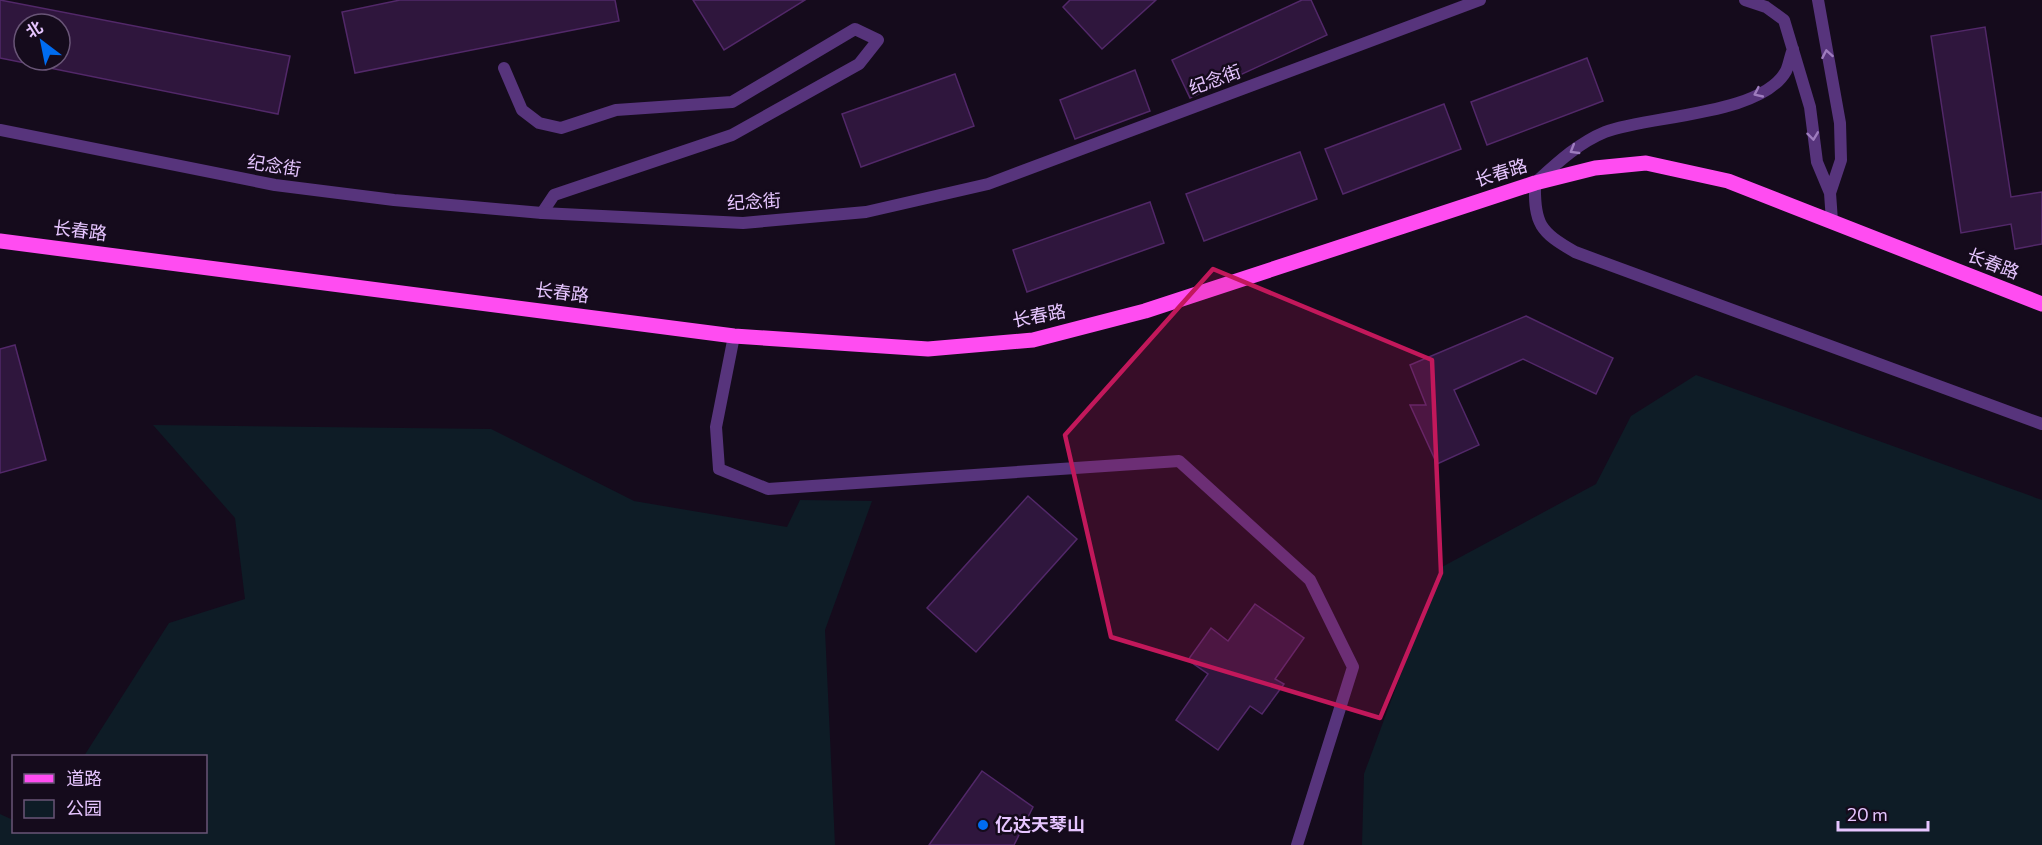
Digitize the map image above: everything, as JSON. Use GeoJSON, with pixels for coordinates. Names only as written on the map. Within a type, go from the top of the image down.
{"type":"FeatureCollection","features":[{"type":"Feature","properties":{"kind":"main road","name":"长春路"},"geometry":{"type":"LineString","coordinates":[[0,241],[735,336],[928,349],[1034,340],[1145,311],[1534,183],[1595,168],[1646,163],[1728,181],[2042,304]]}},
{"type":"Feature","properties":{"kind":"street","name":"纪念街"},"geometry":{"type":"LineString","coordinates":[[0,129],[275,185],[394,200],[542,213],[743,223],[866,212],[988,184],[1480,0]]}},
{"type":"Feature","properties":{"kind":"street"},"geometry":{"type":"LineString","coordinates":[[1745,0],[1766,7],[1784,20],[1810,107],[1817,162],[1830,194],[1832,221]]}},
{"type":"Feature","properties":{"kind":"street"},"geometry":{"type":"LineString","coordinates":[[1819,3],[1840,123],[1841,160],[1830,194]]}},
{"type":"Feature","properties":{"kind":"street"},"geometry":{"type":"LineString","coordinates":[[504,68],[522,111],[539,123],[561,128],[616,110],[732,102],[855,30],[878,40],[860,64],[732,135],[554,195],[542,213]]}},
{"type":"Feature","properties":{"kind":"street"},"geometry":{"type":"LineString","coordinates":[[1792,49],[1785,72],[1770,88],[1733,105],[1606,132],[1567,153],[1534,183],[1534,211],[1549,237],[1575,252],[2042,424]]}},
{"type":"Feature","properties":{"kind":"street"},"geometry":{"type":"LineString","coordinates":[[735,336],[716,427],[719,469],[768,489],[1179,461],[1310,580],[1353,667],[1297,845]]}},
{"type":"Feature","properties":{"kind":"highlighted area"},"geometry":{"type":"Polygon","coordinates":[[[1213,269],[1432,360],[1441,573],[1380,718],[1111,637],[1065,435],[1213,269]]]}},
{"type":"Feature","properties":{"kind":"green space"},"geometry":{"type":"Polygon","coordinates":[[[1696,375],[2042,500],[2042,845],[1362,845],[1364,774],[1440,568],[1596,484],[1631,416],[1696,375]]]}},
{"type":"Feature","properties":{"kind":"green space"},"geometry":{"type":"Polygon","coordinates":[[[153,425],[491,429],[634,501],[787,527],[800,500],[872,501],[825,630],[835,845],[0,845],[0,814],[12,820],[12,833],[207,833],[207,755],[85,755],[169,623],[245,599],[235,518],[153,425]]]}},
{"type":"Feature","properties":{"kind":"building"},"geometry":{"type":"Polygon","coordinates":[[[0,0],[62,12],[12,12],[12,60],[0,58],[0,0]]]}},
{"type":"Feature","properties":{"kind":"building"},"geometry":{"type":"Polygon","coordinates":[[[400,0],[615,0],[619,21],[355,73],[342,12],[400,0]]]}},
{"type":"Feature","properties":{"kind":"building"},"geometry":{"type":"Polygon","coordinates":[[[693,0],[805,0],[724,50],[693,0]]]}},
{"type":"Feature","properties":{"kind":"building"},"geometry":{"type":"Polygon","coordinates":[[[1070,0],[1156,0],[1102,49],[1063,7],[1070,0]]]}},
{"type":"Feature","properties":{"kind":"building"},"geometry":{"type":"Polygon","coordinates":[[[1302,0],[1311,0],[1327,35],[1190,98],[1172,60],[1302,0]]]}},
{"type":"Feature","properties":{"kind":"building"},"geometry":{"type":"Polygon","coordinates":[[[72,14],[290,56],[278,114],[70,72],[72,72],[72,14]]]}},
{"type":"Feature","properties":{"kind":"building"},"geometry":{"type":"Polygon","coordinates":[[[1985,27],[2011,197],[2042,192],[2042,244],[2015,249],[2011,224],[1961,233],[1931,36],[1985,27]]]}},
{"type":"Feature","properties":{"kind":"building"},"geometry":{"type":"Polygon","coordinates":[[[1587,58],[1603,101],[1487,145],[1471,102],[1587,58]]]}},
{"type":"Feature","properties":{"kind":"building"},"geometry":{"type":"Polygon","coordinates":[[[1135,70],[1150,111],[1075,139],[1060,100],[1135,70]]]}},
{"type":"Feature","properties":{"kind":"building"},"geometry":{"type":"Polygon","coordinates":[[[955,74],[974,126],[861,167],[842,114],[955,74]]]}},
{"type":"Feature","properties":{"kind":"building"},"geometry":{"type":"Polygon","coordinates":[[[1444,104],[1461,149],[1343,194],[1325,149],[1444,104]]]}},
{"type":"Feature","properties":{"kind":"building"},"geometry":{"type":"Polygon","coordinates":[[[1300,152],[1317,199],[1204,241],[1186,194],[1300,152]]]}},
{"type":"Feature","properties":{"kind":"building"},"geometry":{"type":"Polygon","coordinates":[[[1150,202],[1164,243],[1027,292],[1013,250],[1150,202]]]}},
{"type":"Feature","properties":{"kind":"building"},"geometry":{"type":"Polygon","coordinates":[[[1526,316],[1613,358],[1596,394],[1523,359],[1454,390],[1479,445],[1437,464],[1410,405],[1426,405],[1410,365],[1526,316]]]}},
{"type":"Feature","properties":{"kind":"building"},"geometry":{"type":"Polygon","coordinates":[[[15,345],[46,460],[0,473],[0,349],[15,345]]]}},
{"type":"Feature","properties":{"kind":"building"},"geometry":{"type":"Polygon","coordinates":[[[1028,496],[1077,539],[976,652],[927,608],[1028,496]]]}},
{"type":"Feature","properties":{"kind":"building"},"geometry":{"type":"Polygon","coordinates":[[[1255,604],[1304,638],[1275,679],[1284,684],[1262,714],[1250,706],[1218,750],[1176,720],[1208,674],[1188,660],[1211,628],[1228,641],[1255,604]]]}},
{"type":"Feature","properties":{"kind":"building","name":"亿达天琴山"},"geometry":{"type":"Polygon","coordinates":[[[982,771],[1033,807],[1014,845],[929,845],[982,771]]]}},
{"type":"Feature","properties":{"kind":"place","name":"亿达天琴山"},"geometry":{"type":"Point","coordinates":[983,825]}}]}
